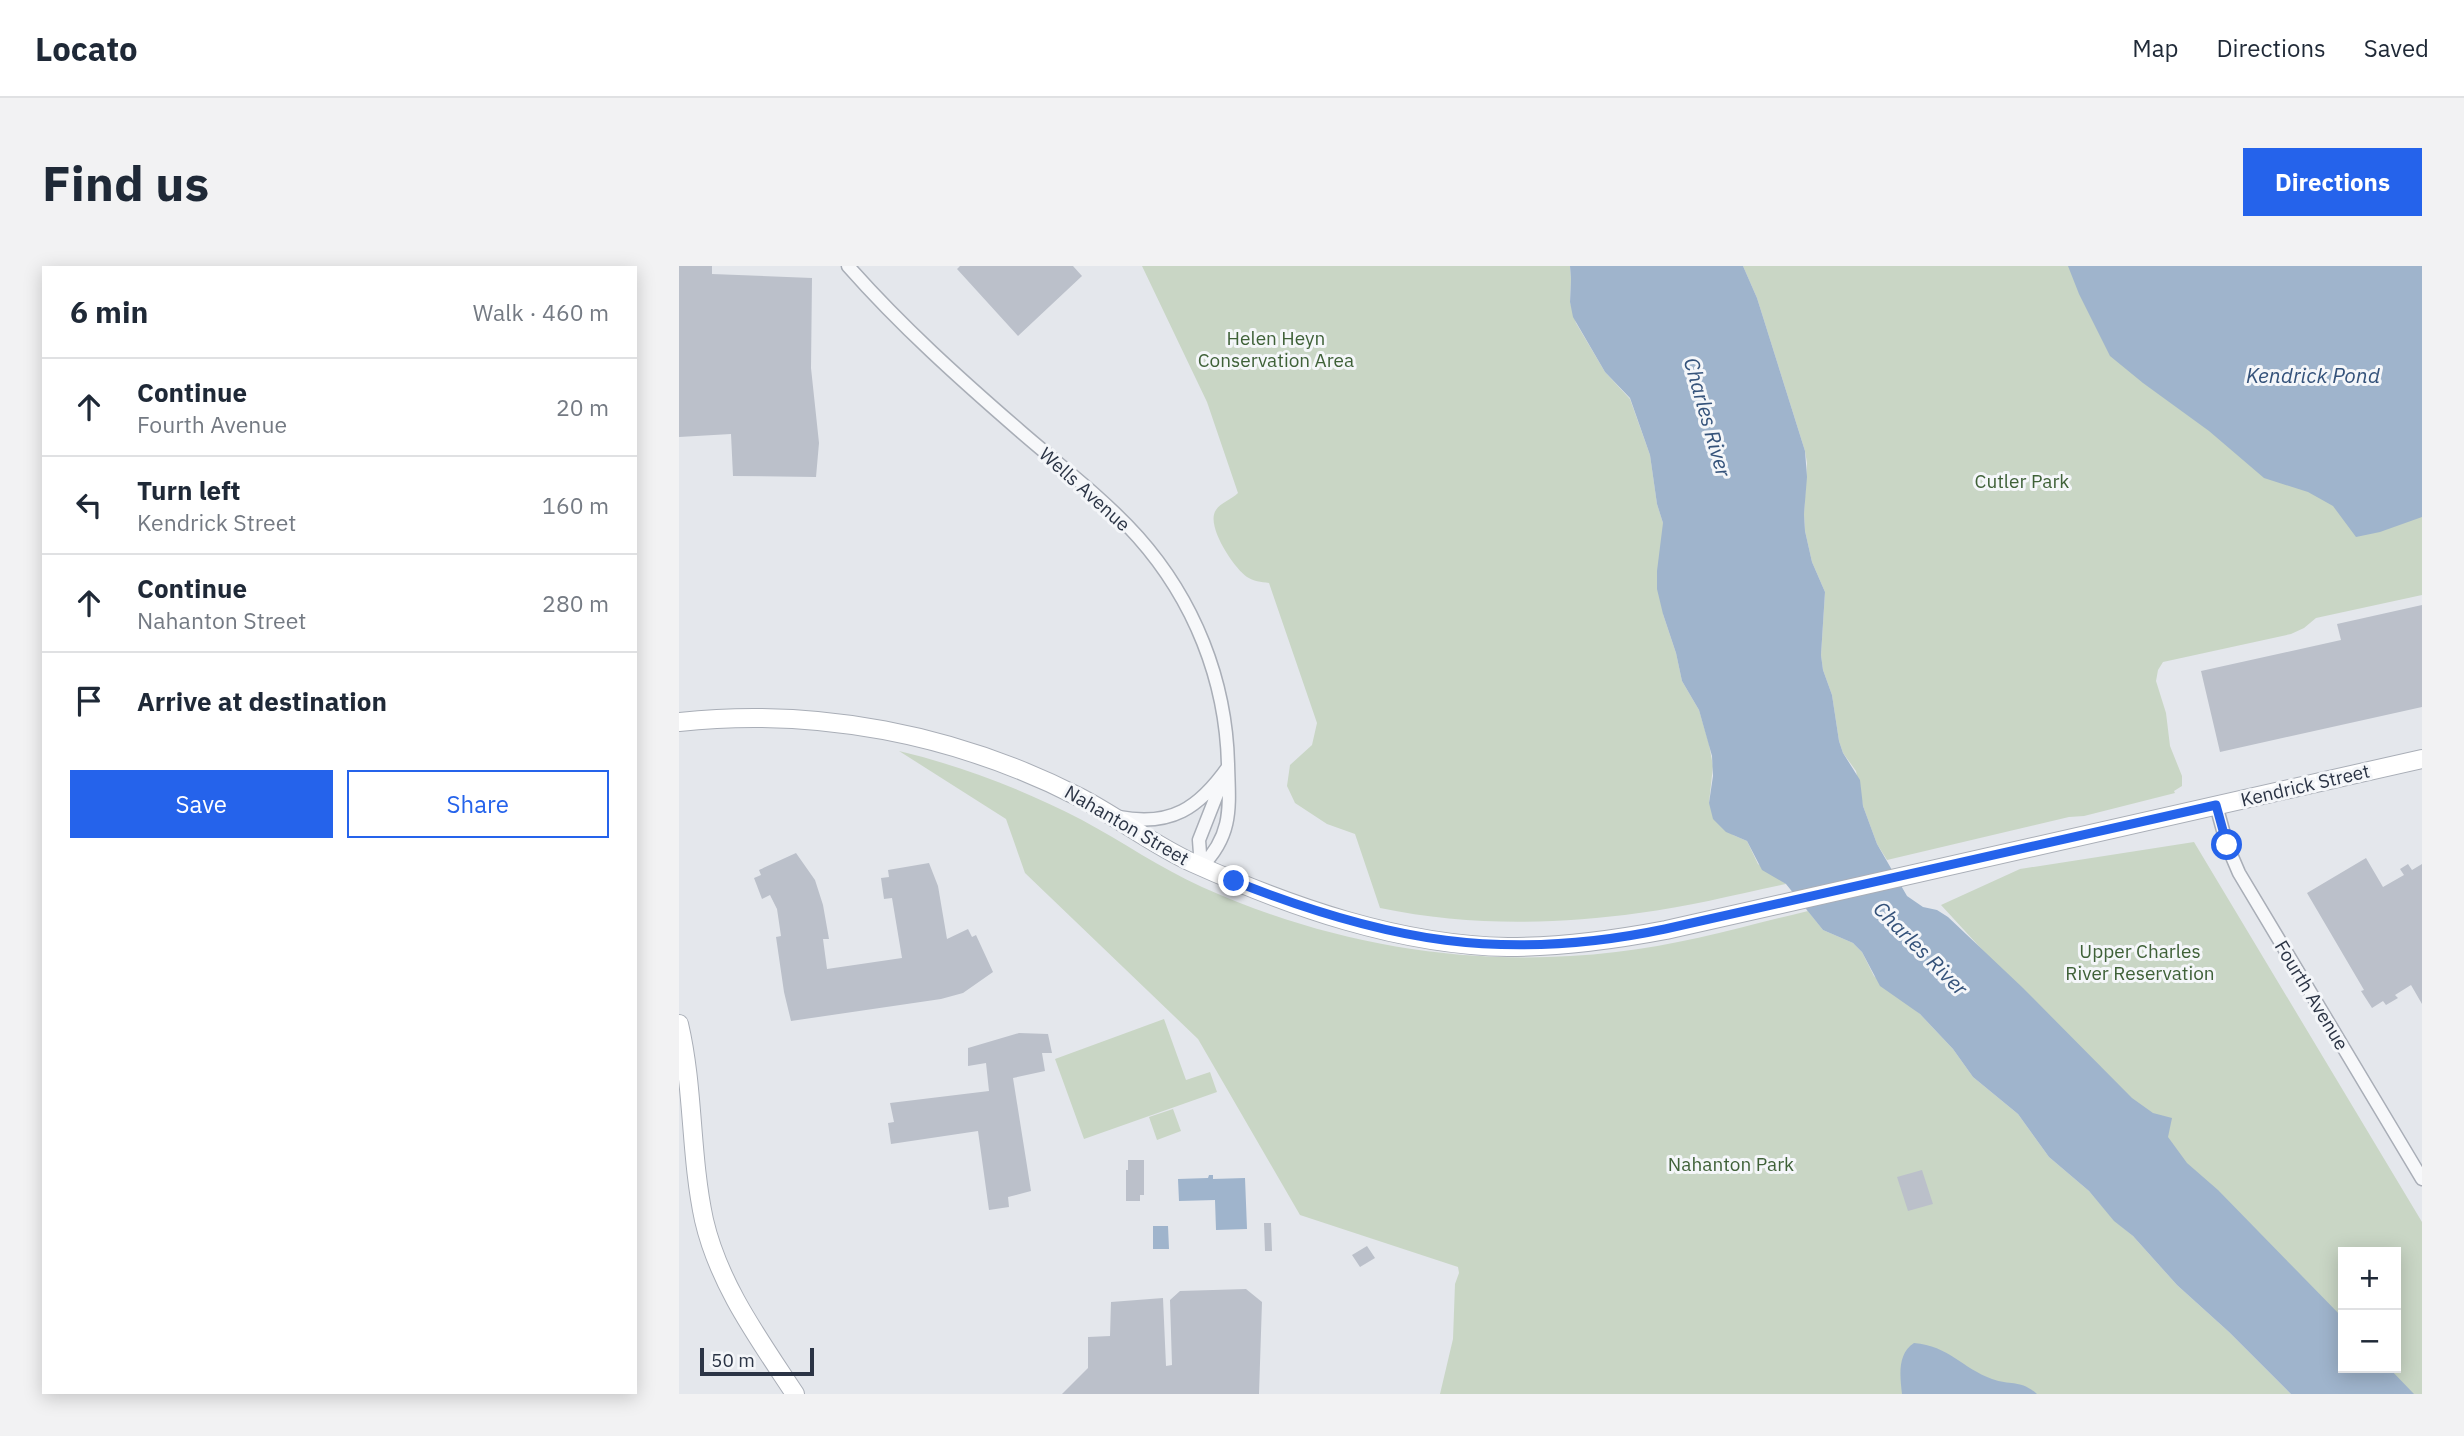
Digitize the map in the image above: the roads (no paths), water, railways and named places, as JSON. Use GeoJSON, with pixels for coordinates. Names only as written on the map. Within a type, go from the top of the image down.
{"type":"FeatureCollection","features":[{"type":"Feature","properties":{"kind":"main road","name":"Nahanton Street"},"geometry":{"type":"LineString","coordinates":[[679,722],[741,718],[801,720],[848,724],[915,737],[1013,766],[1080,797],[1201,867],[1278,898],[1351,921],[1431,939],[1494,946],[1544,946],[1612,940],[1860,884]]}},
{"type":"Feature","properties":{"kind":"main road","name":"Kendrick Street"},"geometry":{"type":"LineString","coordinates":[[1860,884],[2422,759]]}},
{"type":"Feature","properties":{"kind":"main road"},"geometry":{"type":"LineString","coordinates":[[679,1024],[687,1070],[702,1205],[712,1248],[737,1303],[795,1394]]}},
{"type":"Feature","properties":{"kind":"street","name":"Wells Avenue"},"geometry":{"type":"LineString","coordinates":[[848,266],[935,356],[1118,516],[1164,568],[1190,610],[1214,672],[1225,718],[1230,805],[1228,819],[1215,850],[1201,867]]}},
{"type":"Feature","properties":{"kind":"street","name":"Wells Avenue"},"geometry":{"type":"LineString","coordinates":[[1201,867],[1199,840],[1228,767]]}},
{"type":"Feature","properties":{"kind":"street"},"geometry":{"type":"LineString","coordinates":[[1114,816],[1152,819],[1183,812],[1203,799],[1228,767]]}},
{"type":"Feature","properties":{"kind":"street","name":"Fourth Avenue"},"geometry":{"type":"LineString","coordinates":[[2216,805],[2227,845],[2239,873],[2422,1180]]}},
{"type":"Feature","properties":{"kind":"water","name":"Charles River"},"geometry":{"type":"Polygon","coordinates":[[[1570,266],[1743,266],[1757,298],[1805,451],[1805,531],[1812,562],[1825,592],[1821,655],[1832,695],[1839,741],[1843,753],[1860,780],[1863,806],[1877,844],[1907,896],[1923,907],[1937,910],[1948,917],[2132,1098],[2153,1113],[2172,1118],[2168,1137],[2187,1163],[2218,1190],[2338,1313],[2338,1373],[2394,1373],[2414,1394],[2291,1394],[2177,1285],[2133,1236],[2114,1221],[2089,1191],[2049,1157],[2018,1114],[1973,1077],[1953,1049],[1920,1014],[1880,986],[1862,952],[1853,943],[1823,930],[1786,884],[1762,870],[1747,841],[1726,832],[1713,819],[1709,803],[1713,776],[1712,756],[1699,710],[1682,681],[1657,589],[1663,523],[1657,504],[1650,455],[1630,398],[1605,372],[1573,317],[1570,302],[1570,266]]]}},
{"type":"Feature","properties":{"kind":"water","name":"Kendrick Pond"},"geometry":{"type":"Polygon","coordinates":[[[2068,266],[2422,266],[2422,517],[2380,532],[2356,537],[2333,506],[2308,492],[2264,478],[2209,431],[2110,356],[2068,266]]]}},
{"type":"Feature","properties":{"kind":"water"},"geometry":{"type":"Polygon","coordinates":[[[1213,1175],[1213,1179],[1245,1178],[1247,1229],[1216,1230],[1215,1200],[1179,1201],[1178,1179],[1208,1178],[1213,1175]]]}},
{"type":"Feature","properties":{"kind":"water"},"geometry":{"type":"Polygon","coordinates":[[[1153,1226],[1168,1226],[1169,1249],[1153,1249],[1153,1226]]]}},
{"type":"Feature","properties":{"kind":"water"},"geometry":{"type":"Polygon","coordinates":[[[1914,1343],[1937,1348],[1981,1374],[2025,1386],[2037,1394],[1902,1394],[1902,1359],[1914,1343]]]}},
{"type":"Feature","properties":{"kind":"park label","name":"Helen Heyn Conservation Area"},"geometry":{"type":"Point","coordinates":[1276,349]}},
{"type":"Feature","properties":{"kind":"park label","name":"Cutler Park"},"geometry":{"type":"Point","coordinates":[2022,481]}},
{"type":"Feature","properties":{"kind":"park label","name":"Upper Charles River Reservation"},"geometry":{"type":"Point","coordinates":[2140,962]}},
{"type":"Feature","properties":{"kind":"park label","name":"Nahanton Park"},"geometry":{"type":"Point","coordinates":[1731,1164]}}]}
